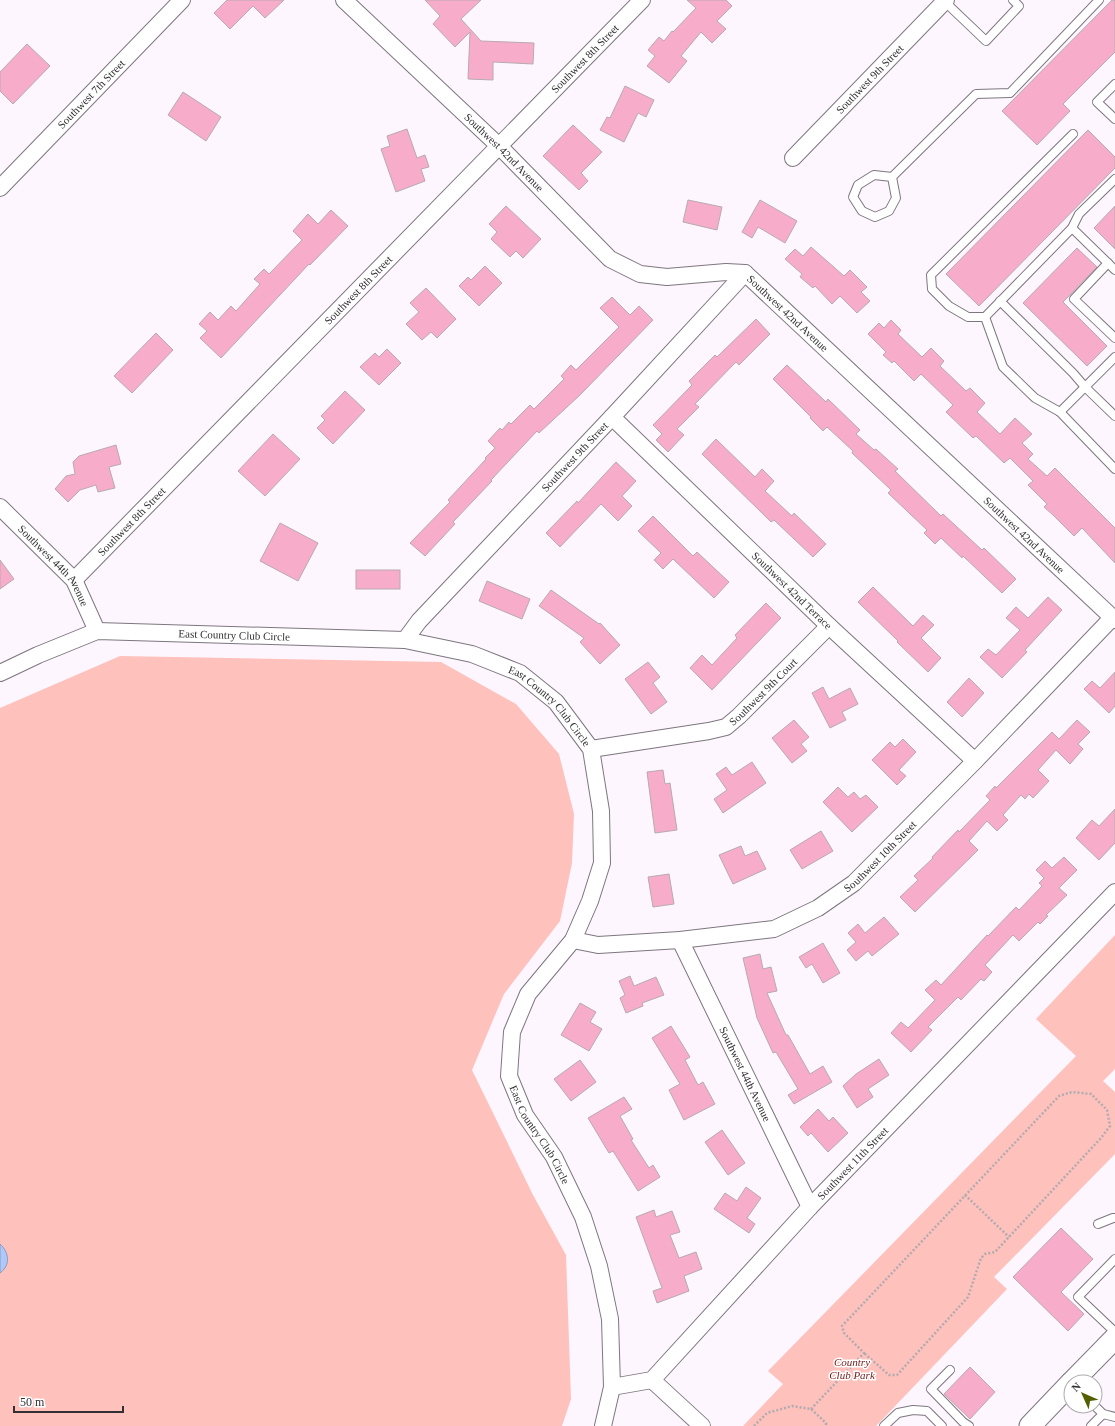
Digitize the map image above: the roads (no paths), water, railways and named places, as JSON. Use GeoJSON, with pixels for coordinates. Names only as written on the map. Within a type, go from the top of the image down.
{"type":"FeatureCollection","features":[{"type":"Feature","properties":{"kind":"street","name":"Southwest 7th Street"},"geometry":{"type":"LineString","coordinates":[[0,188],[182,0]]}},
{"type":"Feature","properties":{"kind":"street","name":"Southwest 42nd Avenue"},"geometry":{"type":"LineString","coordinates":[[344,0],[500,146],[610,259],[640,274],[667,277],[726,272],[745,273],[1114,619]]}},
{"type":"Feature","properties":{"kind":"street","name":"Southwest 8th Street"},"geometry":{"type":"LineString","coordinates":[[74,580],[642,0]]}},
{"type":"Feature","properties":{"kind":"street","name":"Southwest 9th Street"},"geometry":{"type":"LineString","coordinates":[[793,158],[945,1]]}},
{"type":"Feature","properties":{"kind":"street","name":"Southwest 9th Street"},"geometry":{"type":"LineString","coordinates":[[405,640],[419,621],[612,417],[745,273]]}},
{"type":"Feature","properties":{"kind":"street","name":"Southwest 42nd Terrace"},"geometry":{"type":"LineString","coordinates":[[612,417],[829,626],[975,761]]}},
{"type":"Feature","properties":{"kind":"street","name":"Southwest 44th Avenue"},"geometry":{"type":"LineString","coordinates":[[0,507],[74,580],[97,631]]}},
{"type":"Feature","properties":{"kind":"street","name":"Southwest 10th Street"},"geometry":{"type":"LineString","coordinates":[[573,940],[598,945],[680,940],[774,929],[818,908],[854,883],[1114,619]]}},
{"type":"Feature","properties":{"kind":"street","name":"Southwest 9th Court"},"geometry":{"type":"LineString","coordinates":[[591,749],[709,731],[726,727],[829,626]]}},
{"type":"Feature","properties":{"kind":"street","name":"East Country Club Circle"},"geometry":{"type":"LineString","coordinates":[[0,673],[38,655],[97,631],[405,640],[472,654],[520,672],[556,702],[591,749],[601,811],[602,863],[590,901],[573,940],[528,994],[512,1032],[509,1076],[525,1115],[554,1157],[583,1217],[599,1266],[610,1319],[612,1387]]}},
{"type":"Feature","properties":{"kind":"street","name":"Southwest 11th Street"},"geometry":{"type":"LineString","coordinates":[[652,1380],[810,1207],[1115,892]]}},
{"type":"Feature","properties":{"kind":"street","name":"Southwest 44th Avenue"},"geometry":{"type":"LineString","coordinates":[[680,940],[810,1207]]}},
{"type":"Feature","properties":{"kind":"street"},"geometry":{"type":"LineString","coordinates":[[1080,1374],[1115,1338]]}},
{"type":"Feature","properties":{"kind":"street"},"geometry":{"type":"LineString","coordinates":[[603,1426],[612,1387],[652,1380],[702,1426]]}},
{"type":"Feature","properties":{"kind":"street"},"geometry":{"type":"LineString","coordinates":[[1030,1426],[1063,1391]]}},
{"type":"Feature","properties":{"kind":"lane"},"geometry":{"type":"LineString","coordinates":[[945,1],[986,41],[1019,6],[1013,0]]}},
{"type":"Feature","properties":{"kind":"lane"},"geometry":{"type":"LineString","coordinates":[[892,177],[976,94],[1010,93],[1099,0]]}},
{"type":"Feature","properties":{"kind":"lane"},"geometry":{"type":"LineString","coordinates":[[1115,84],[1097,102],[1115,119]]}},
{"type":"Feature","properties":{"kind":"lane"},"geometry":{"type":"LineString","coordinates":[[1074,134],[931,275],[932,288],[949,306],[968,317],[985,317],[1072,228],[1079,214],[1115,180]]}},
{"type":"Feature","properties":{"kind":"lane"},"geometry":{"type":"LineString","coordinates":[[874,175],[892,177],[896,198],[889,211],[875,217],[862,211],[853,197],[858,185],[874,175]]}},
{"type":"Feature","properties":{"kind":"lane"},"geometry":{"type":"LineString","coordinates":[[1072,228],[1115,270]]}},
{"type":"Feature","properties":{"kind":"lane"},"geometry":{"type":"LineString","coordinates":[[1108,263],[1074,299],[1115,338]]}},
{"type":"Feature","properties":{"kind":"lane"},"geometry":{"type":"LineString","coordinates":[[1000,301],[1074,373],[1085,387],[1115,416]]}},
{"type":"Feature","properties":{"kind":"lane"},"geometry":{"type":"LineString","coordinates":[[985,317],[1003,367],[1035,398],[1060,412],[1115,469]]}},
{"type":"Feature","properties":{"kind":"lane"},"geometry":{"type":"LineString","coordinates":[[1060,412],[1115,357]]}},
{"type":"Feature","properties":{"kind":"lane"},"geometry":{"type":"LineString","coordinates":[[1098,1224],[1115,1218]]}},
{"type":"Feature","properties":{"kind":"lane"},"geometry":{"type":"LineString","coordinates":[[1115,1259],[1078,1297],[1115,1332]]}},
{"type":"Feature","properties":{"kind":"lane"},"geometry":{"type":"LineString","coordinates":[[950,1370],[931,1389],[963,1422],[969,1426]]}},
{"type":"Feature","properties":{"kind":"lane"},"geometry":{"type":"LineString","coordinates":[[884,1426],[898,1413],[913,1410],[927,1411],[942,1426]]}},
{"type":"Feature","properties":{"kind":"lane"},"geometry":{"type":"LineString","coordinates":[[1091,1426],[1103,1414],[1115,1417]]}},
{"type":"Feature","properties":{"kind":"water"},"geometry":{"type":"Polygon","coordinates":[[[0,1244],[8,1258],[4,1270],[0,1273],[0,1244]]]}},
{"type":"Feature","properties":{"kind":"park label","name":"Country Club Park"},"geometry":{"type":"Point","coordinates":[852,1368]}}]}
